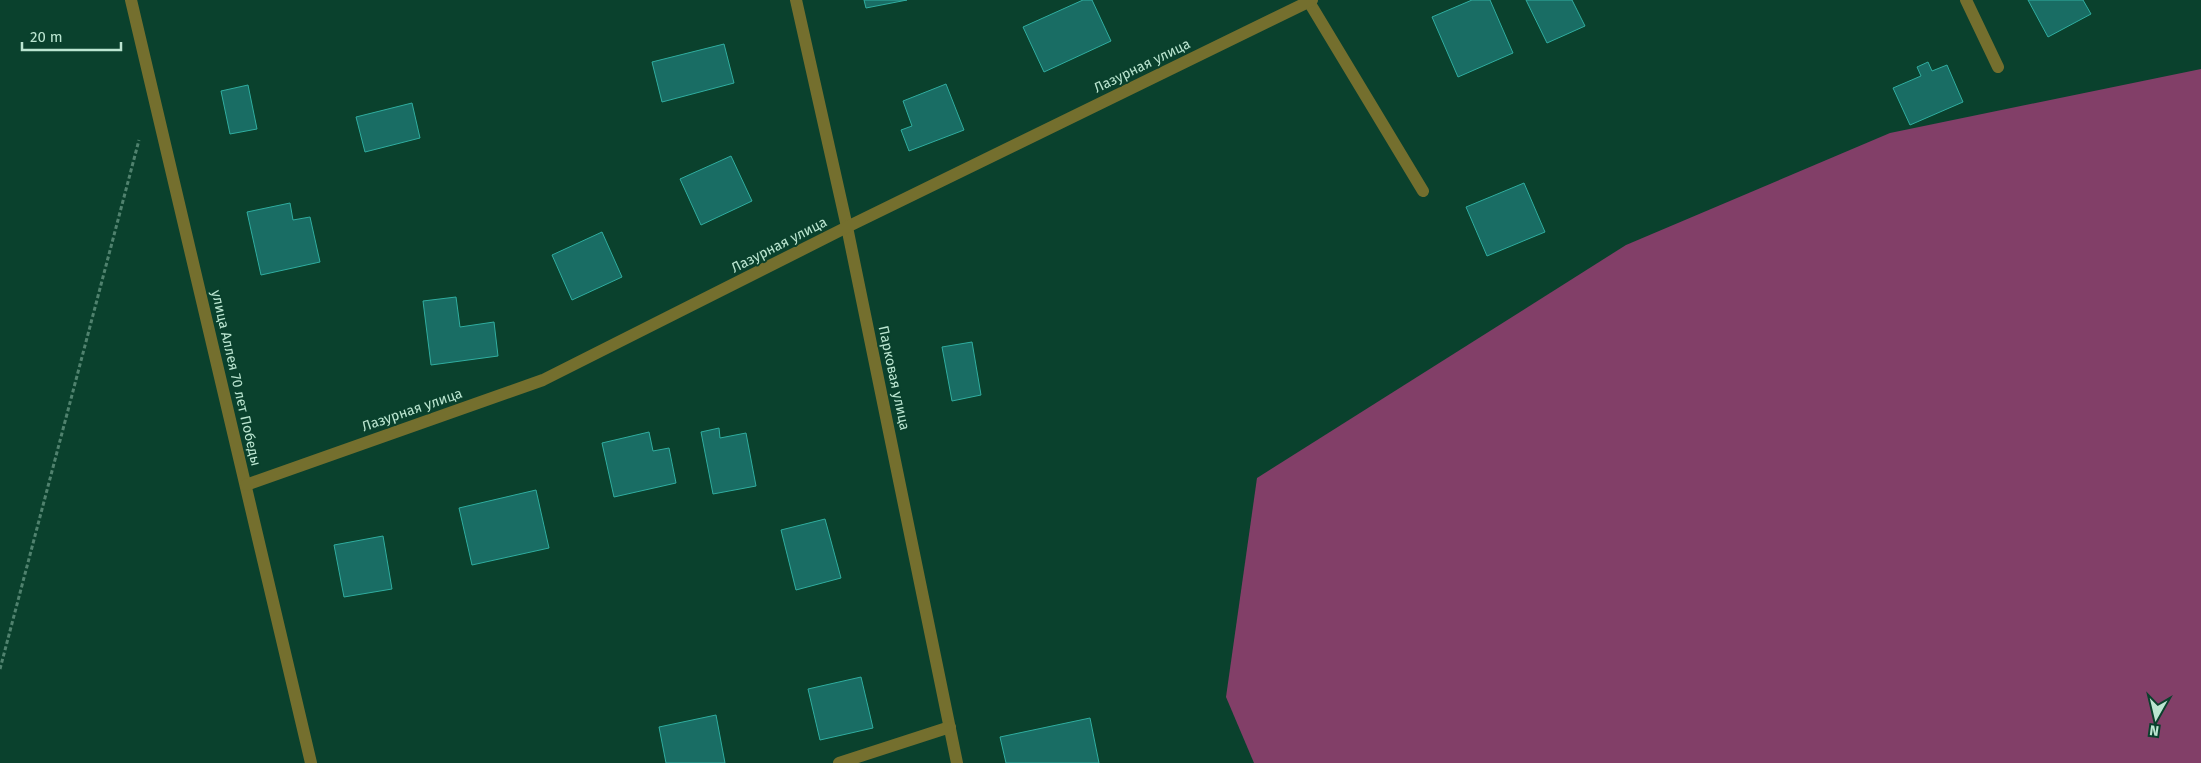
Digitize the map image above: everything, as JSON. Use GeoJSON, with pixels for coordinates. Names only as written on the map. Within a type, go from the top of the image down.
{"type":"FeatureCollection","features":[{"type":"Feature","properties":{"kind":"street","name":"улица Аллея 70 лет Победы"},"geometry":{"type":"LineString","coordinates":[[131,0],[311,763]]}},
{"type":"Feature","properties":{"kind":"street","name":"Парковая улица"},"geometry":{"type":"LineString","coordinates":[[796,0],[847,227],[957,763]]}},
{"type":"Feature","properties":{"kind":"street"},"geometry":{"type":"LineString","coordinates":[[1966,0],[1998,67]]}},
{"type":"Feature","properties":{"kind":"street","name":"Лазурная улица"},"geometry":{"type":"LineString","coordinates":[[246,485],[543,380],[847,227],[1310,1]]}},
{"type":"Feature","properties":{"kind":"street"},"geometry":{"type":"LineString","coordinates":[[1310,1],[1423,191]]}},
{"type":"Feature","properties":{"kind":"street"},"geometry":{"type":"LineString","coordinates":[[839,763],[950,727]]}},
{"type":"Feature","properties":{"kind":"path"},"geometry":{"type":"LineString","coordinates":[[0,669],[140,137]]}},
{"type":"Feature","properties":{"kind":"shaded area"},"geometry":{"type":"Polygon","coordinates":[[[2201,69],[2201,763],[1254,763],[1226,697],[1257,478],[1626,245],[1890,133],[2201,69]]]}},
{"type":"Feature","properties":{"kind":"building"},"geometry":{"type":"Polygon","coordinates":[[[864,0],[907,0],[866,8],[864,0]]]}},
{"type":"Feature","properties":{"kind":"building"},"geometry":{"type":"Polygon","coordinates":[[[1083,0],[1092,0],[1111,41],[1044,72],[1023,27],[1083,0]]]}},
{"type":"Feature","properties":{"kind":"building"},"geometry":{"type":"Polygon","coordinates":[[[1472,0],[1490,0],[1513,53],[1458,77],[1432,17],[1472,0]]]}},
{"type":"Feature","properties":{"kind":"building"},"geometry":{"type":"Polygon","coordinates":[[[1526,0],[1572,0],[1585,26],[1547,43],[1526,0]]]}},
{"type":"Feature","properties":{"kind":"building"},"geometry":{"type":"Polygon","coordinates":[[[2028,0],[2083,0],[2091,14],[2048,37],[2028,0]]]}},
{"type":"Feature","properties":{"kind":"building"},"geometry":{"type":"Polygon","coordinates":[[[724,44],[734,83],[662,102],[652,62],[724,44]]]}},
{"type":"Feature","properties":{"kind":"building"},"geometry":{"type":"Polygon","coordinates":[[[1928,62],[1932,71],[1947,65],[1963,102],[1910,125],[1893,88],[1921,76],[1917,67],[1928,62]]]}},
{"type":"Feature","properties":{"kind":"building"},"geometry":{"type":"Polygon","coordinates":[[[946,84],[964,130],[909,151],[901,130],[912,126],[903,101],[946,84]]]}},
{"type":"Feature","properties":{"kind":"building"},"geometry":{"type":"Polygon","coordinates":[[[248,85],[257,129],[230,134],[221,91],[248,85]]]}},
{"type":"Feature","properties":{"kind":"building"},"geometry":{"type":"Polygon","coordinates":[[[412,103],[420,138],[365,152],[356,117],[412,103]]]}},
{"type":"Feature","properties":{"kind":"building"},"geometry":{"type":"Polygon","coordinates":[[[731,156],[752,201],[701,225],[680,179],[731,156]]]}},
{"type":"Feature","properties":{"kind":"building"},"geometry":{"type":"Polygon","coordinates":[[[1524,183],[1545,232],[1487,256],[1466,207],[1524,183]]]}},
{"type":"Feature","properties":{"kind":"building"},"geometry":{"type":"Polygon","coordinates":[[[290,203],[293,220],[310,217],[320,262],[261,275],[247,212],[290,203]]]}},
{"type":"Feature","properties":{"kind":"building"},"geometry":{"type":"Polygon","coordinates":[[[602,232],[622,277],[572,300],[552,255],[602,232]]]}},
{"type":"Feature","properties":{"kind":"building"},"geometry":{"type":"Polygon","coordinates":[[[456,297],[460,327],[494,322],[498,356],[431,365],[423,301],[456,297]]]}},
{"type":"Feature","properties":{"kind":"building"},"geometry":{"type":"Polygon","coordinates":[[[972,342],[981,395],[952,401],[942,347],[972,342]]]}},
{"type":"Feature","properties":{"kind":"building"},"geometry":{"type":"Polygon","coordinates":[[[719,428],[720,438],[746,433],[756,486],[713,494],[701,432],[719,428]]]}},
{"type":"Feature","properties":{"kind":"building"},"geometry":{"type":"Polygon","coordinates":[[[649,432],[653,451],[669,448],[676,483],[614,497],[602,443],[649,432]]]}},
{"type":"Feature","properties":{"kind":"building"},"geometry":{"type":"Polygon","coordinates":[[[536,490],[549,548],[472,565],[459,508],[536,490]]]}},
{"type":"Feature","properties":{"kind":"building"},"geometry":{"type":"Polygon","coordinates":[[[825,519],[841,578],[796,590],[781,530],[825,519]]]}},
{"type":"Feature","properties":{"kind":"building"},"geometry":{"type":"Polygon","coordinates":[[[383,536],[392,589],[344,597],[334,545],[383,536]]]}},
{"type":"Feature","properties":{"kind":"building"},"geometry":{"type":"Polygon","coordinates":[[[861,677],[873,728],[820,740],[808,689],[861,677]]]}},
{"type":"Feature","properties":{"kind":"building"},"geometry":{"type":"Polygon","coordinates":[[[716,715],[725,763],[666,763],[659,727],[716,715]]]}},
{"type":"Feature","properties":{"kind":"building"},"geometry":{"type":"Polygon","coordinates":[[[1090,718],[1099,763],[1006,763],[1000,737],[1090,718]]]}}]}
